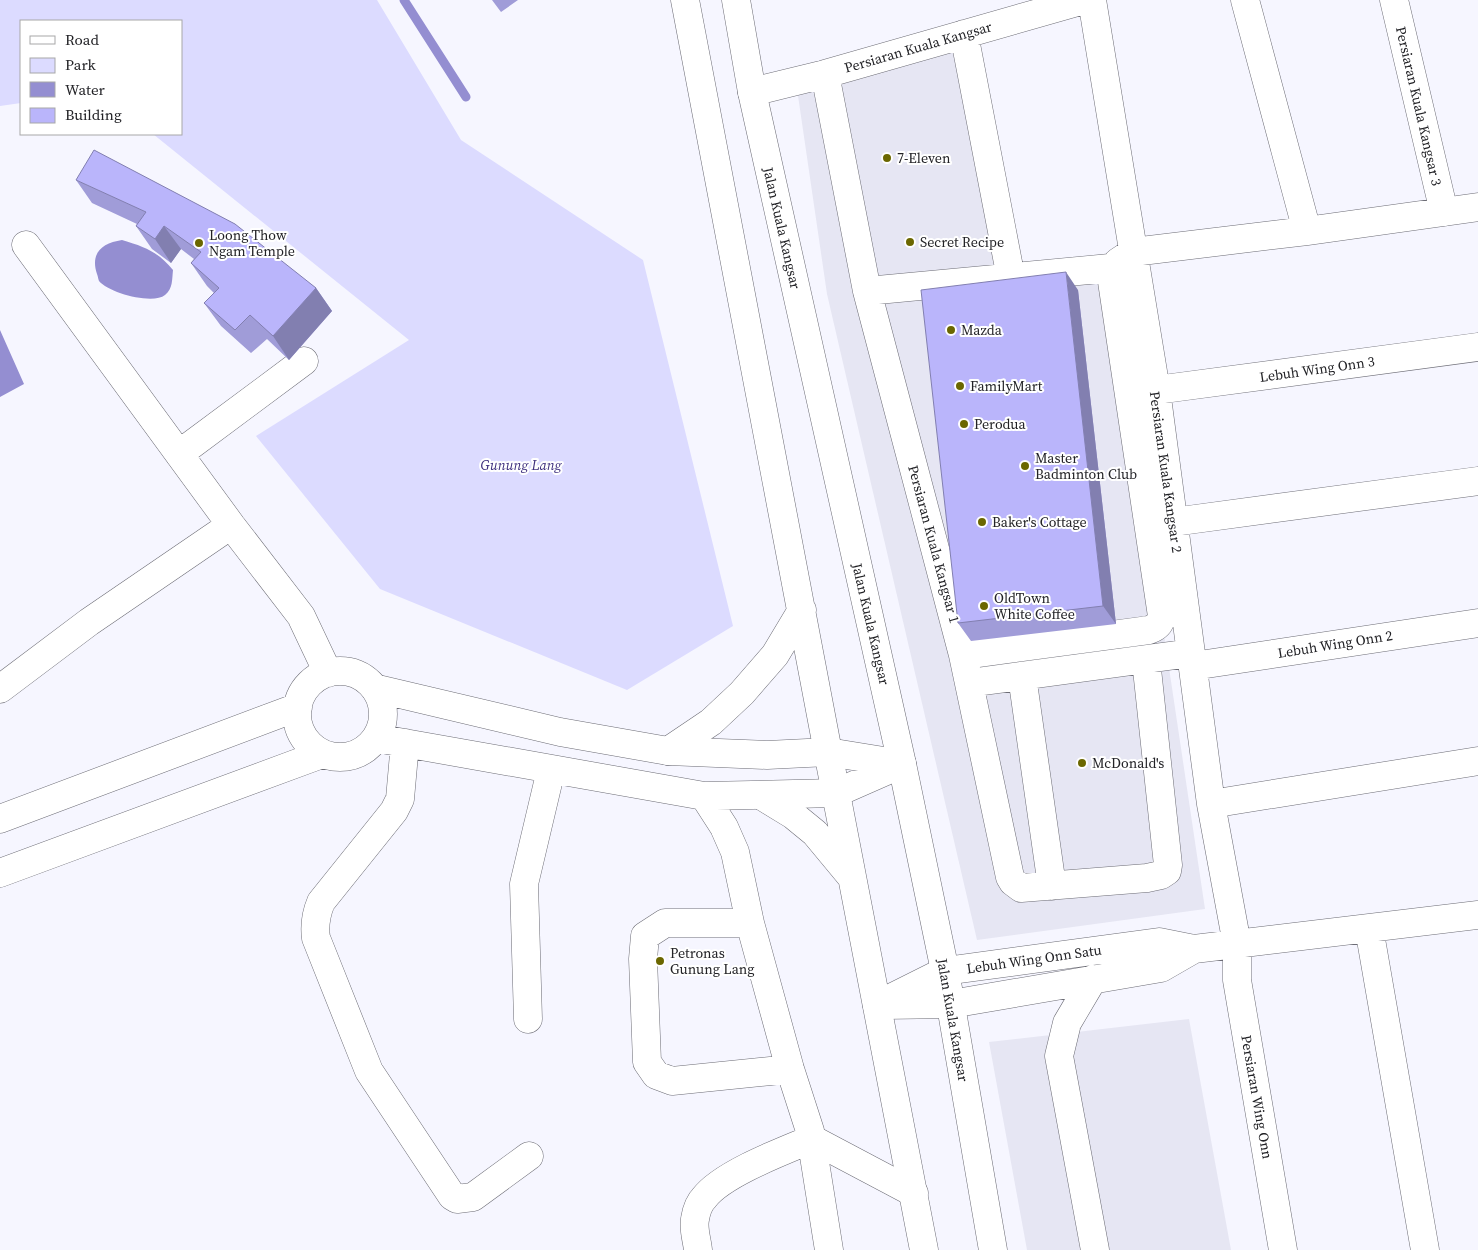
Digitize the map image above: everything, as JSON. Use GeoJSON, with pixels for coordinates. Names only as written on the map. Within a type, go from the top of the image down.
{"type":"FeatureCollection","features":[{"type":"Feature","properties":{"kind":"main road"},"geometry":{"type":"LineString","coordinates":[[685,0],[924,1250]]}},
{"type":"Feature","properties":{"kind":"main road","name":"Jalan Kuala Kangsar"},"geometry":{"type":"LineString","coordinates":[[736,0],[752,92],[902,764],[945,971],[993,1250]]}},
{"type":"Feature","properties":{"kind":"main road","name":"Persiaran Kuala Kangsar"},"geometry":{"type":"LineString","coordinates":[[752,92],[825,74],[1084,0]]}},
{"type":"Feature","properties":{"kind":"main road","name":"Persiaran Kuala Kangsar 2"},"geometry":{"type":"LineString","coordinates":[[1092,0],[1156,390],[1211,804],[1237,944]]}},
{"type":"Feature","properties":{"kind":"main road"},"geometry":{"type":"LineString","coordinates":[[1245,0],[1307,231]]}},
{"type":"Feature","properties":{"kind":"main road","name":"Persiaran Kuala Kangsar 3"},"geometry":{"type":"LineString","coordinates":[[1394,0],[1444,212]]}},
{"type":"Feature","properties":{"kind":"main road"},"geometry":{"type":"LineString","coordinates":[[964,34],[1011,278]]}},
{"type":"Feature","properties":{"kind":"main road","name":"Persiaran Kuala Kangsar 1"},"geometry":{"type":"LineString","coordinates":[[825,74],[867,291],[963,655],[1010,877],[1021,888],[1147,878],[1164,873],[1167,870],[1146,660]]}},
{"type":"Feature","properties":{"kind":"main road"},"geometry":{"type":"LineString","coordinates":[[867,291],[1110,268],[1133,252],[1307,231],[1478,207]]}},
{"type":"Feature","properties":{"kind":"main road"},"geometry":{"type":"LineString","coordinates":[[26,245],[231,525],[302,616],[328,673]]}},
{"type":"Feature","properties":{"kind":"main road"},"geometry":{"type":"LineString","coordinates":[[963,655],[1149,630],[1156,627],[1160,622],[1162,616],[1110,268]]}},
{"type":"Feature","properties":{"kind":"main road","name":"Lebuh Wing Onn 3"},"geometry":{"type":"LineString","coordinates":[[1156,390],[1478,347]]}},
{"type":"Feature","properties":{"kind":"main road"},"geometry":{"type":"LineString","coordinates":[[179,454],[304,360]]}},
{"type":"Feature","properties":{"kind":"main road"},"geometry":{"type":"LineString","coordinates":[[1173,522],[1478,481]]}},
{"type":"Feature","properties":{"kind":"main road"},"geometry":{"type":"LineString","coordinates":[[0,689],[89,622],[231,525]]}},
{"type":"Feature","properties":{"kind":"main road"},"geometry":{"type":"LineString","coordinates":[[668,751],[711,722],[742,693],[775,655],[802,610]]}},
{"type":"Feature","properties":{"kind":"main road","name":"Lebuh Wing Onn 2"},"geometry":{"type":"LineString","coordinates":[[969,683],[1146,660],[1192,660],[1478,623]]}},
{"type":"Feature","properties":{"kind":"main road"},"geometry":{"type":"LineString","coordinates":[[328,673],[354,674],[365,679],[374,688],[381,700],[382,726],[376,738],[368,747],[352,755],[334,757],[322,754],[311,746],[302,734],[298,721],[298,707],[308,686],[328,673]]}},
{"type":"Feature","properties":{"kind":"main road"},"geometry":{"type":"LineString","coordinates":[[1022,676],[1052,886]]}},
{"type":"Feature","properties":{"kind":"main road"},"geometry":{"type":"LineString","coordinates":[[374,688],[560,732],[668,751],[766,756],[828,752],[902,764]]}},
{"type":"Feature","properties":{"kind":"main road"},"geometry":{"type":"LineString","coordinates":[[0,819],[298,707]]}},
{"type":"Feature","properties":{"kind":"main road"},"geometry":{"type":"LineString","coordinates":[[376,738],[704,796],[836,793],[902,764]]}},
{"type":"Feature","properties":{"kind":"main road"},"geometry":{"type":"LineString","coordinates":[[405,744],[400,799],[394,812],[321,902],[315,926],[316,938],[369,1071],[452,1196],[457,1199],[473,1198],[529,1156]]}},
{"type":"Feature","properties":{"kind":"main road"},"geometry":{"type":"LineString","coordinates":[[0,874],[322,754]]}},
{"type":"Feature","properties":{"kind":"main road"},"geometry":{"type":"LineString","coordinates":[[1211,804],[1478,761]]}},
{"type":"Feature","properties":{"kind":"main road"},"geometry":{"type":"LineString","coordinates":[[528,1019],[524,884],[551,770]]}},
{"type":"Feature","properties":{"kind":"main road"},"geometry":{"type":"LineString","coordinates":[[704,796],[724,827],[735,852],[750,923],[790,1069],[812,1139],[829,1250]]}},
{"type":"Feature","properties":{"kind":"main road"},"geometry":{"type":"LineString","coordinates":[[762,796],[793,815],[815,833],[852,877]]}},
{"type":"Feature","properties":{"kind":"main road","name":"Lebuh Wing Onn Satu"},"geometry":{"type":"LineString","coordinates":[[877,1005],[945,971],[1159,942],[1194,949],[1478,915]]}},
{"type":"Feature","properties":{"kind":"main road"},"geometry":{"type":"LineString","coordinates":[[750,923],[665,923],[645,936],[642,959],[647,1062],[656,1075],[672,1081],[790,1069]]}},
{"type":"Feature","properties":{"kind":"main road"},"geometry":{"type":"LineString","coordinates":[[1369,928],[1425,1250]]}},
{"type":"Feature","properties":{"kind":"main road","name":"Persiaran Wing Onn"},"geometry":{"type":"LineString","coordinates":[[1237,944],[1237,980],[1283,1250]]}},
{"type":"Feature","properties":{"kind":"main road","name":"Lebuh Wing Onn Satu"},"geometry":{"type":"LineString","coordinates":[[877,1005],[951,1004],[1160,968],[1194,949]]}},
{"type":"Feature","properties":{"kind":"main road"},"geometry":{"type":"LineString","coordinates":[[1093,979],[1067,1023],[1059,1056],[1095,1250]]}},
{"type":"Feature","properties":{"kind":"main road"},"geometry":{"type":"LineString","coordinates":[[812,1139],[914,1193]]}},
{"type":"Feature","properties":{"kind":"main road"},"geometry":{"type":"LineString","coordinates":[[698,1250],[694,1228],[695,1219],[704,1198],[723,1180],[812,1139]]}},
{"type":"Feature","properties":{"kind":"shaded area"},"geometry":{"type":"Polygon","coordinates":[[[963,33],[1008,277],[1108,259],[1205,909],[977,940],[827,294],[796,82],[963,33]]]}},
{"type":"Feature","properties":{"kind":"shaded area"},"geometry":{"type":"Polygon","coordinates":[[[1189,1019],[1231,1250],[1027,1250],[989,1042],[1189,1019]]]}},
{"type":"Feature","properties":{"kind":"green space","name":"Gunung Lang"},"geometry":{"type":"Polygon","coordinates":[[[0,0],[377,0],[461,140],[643,260],[733,626],[627,690],[380,589],[256,436],[409,340],[154,135],[182,135],[182,20],[20,20],[20,103],[0,106],[0,0]]]}},
{"type":"Feature","properties":{"kind":"water"},"geometry":{"type":"Polygon","coordinates":[[[122,240],[150,250],[162,258],[173,270],[171,287],[168,293],[159,298],[141,298],[112,290],[99,281],[95,260],[99,250],[115,241],[122,240]]]}},
{"type":"Feature","properties":{"kind":"water"},"geometry":{"type":"Polygon","coordinates":[[[0,330],[24,384],[0,397],[0,330]]]}},
{"type":"Feature","properties":{"kind":"building"},"geometry":{"type":"Polygon","coordinates":[[[94,150],[235,224],[316,288],[273,336],[250,315],[235,330],[204,303],[219,288],[191,263],[201,252],[164,226],[155,239],[136,226],[146,212],[76,180],[94,150]]]}},
{"type":"Feature","properties":{"kind":"building","name":"Master Badminton Club"},"geometry":{"type":"Polygon","coordinates":[[[1066,272],[1103,606],[958,623],[921,290],[1066,272]]]}},
{"type":"Feature","properties":{"kind":"waterway"},"geometry":{"type":"LineString","coordinates":[[404,0],[466,97]]}},
{"type":"Feature","properties":{"kind":"place","name":"7-Eleven"},"geometry":{"type":"Point","coordinates":[887,158]}},
{"type":"Feature","properties":{"kind":"place","name":"Secret Recipe"},"geometry":{"type":"Point","coordinates":[910,242]}},
{"type":"Feature","properties":{"kind":"place","name":"Loong Thow Ngam Temple"},"geometry":{"type":"Point","coordinates":[199,243]}},
{"type":"Feature","properties":{"kind":"place","name":"Mazda"},"geometry":{"type":"Point","coordinates":[951,330]}},
{"type":"Feature","properties":{"kind":"place","name":"FamilyMart"},"geometry":{"type":"Point","coordinates":[960,386]}},
{"type":"Feature","properties":{"kind":"place","name":"Perodua"},"geometry":{"type":"Point","coordinates":[964,424]}},
{"type":"Feature","properties":{"kind":"place","name":"Master Badminton Club"},"geometry":{"type":"Point","coordinates":[1025,466]}},
{"type":"Feature","properties":{"kind":"place","name":"Baker's Cottage"},"geometry":{"type":"Point","coordinates":[982,522]}},
{"type":"Feature","properties":{"kind":"place","name":"OldTown White Coffee"},"geometry":{"type":"Point","coordinates":[984,606]}},
{"type":"Feature","properties":{"kind":"place","name":"McDonald's"},"geometry":{"type":"Point","coordinates":[1082,763]}},
{"type":"Feature","properties":{"kind":"place","name":"Petronas Gunung Lang"},"geometry":{"type":"Point","coordinates":[660,961]}}]}
